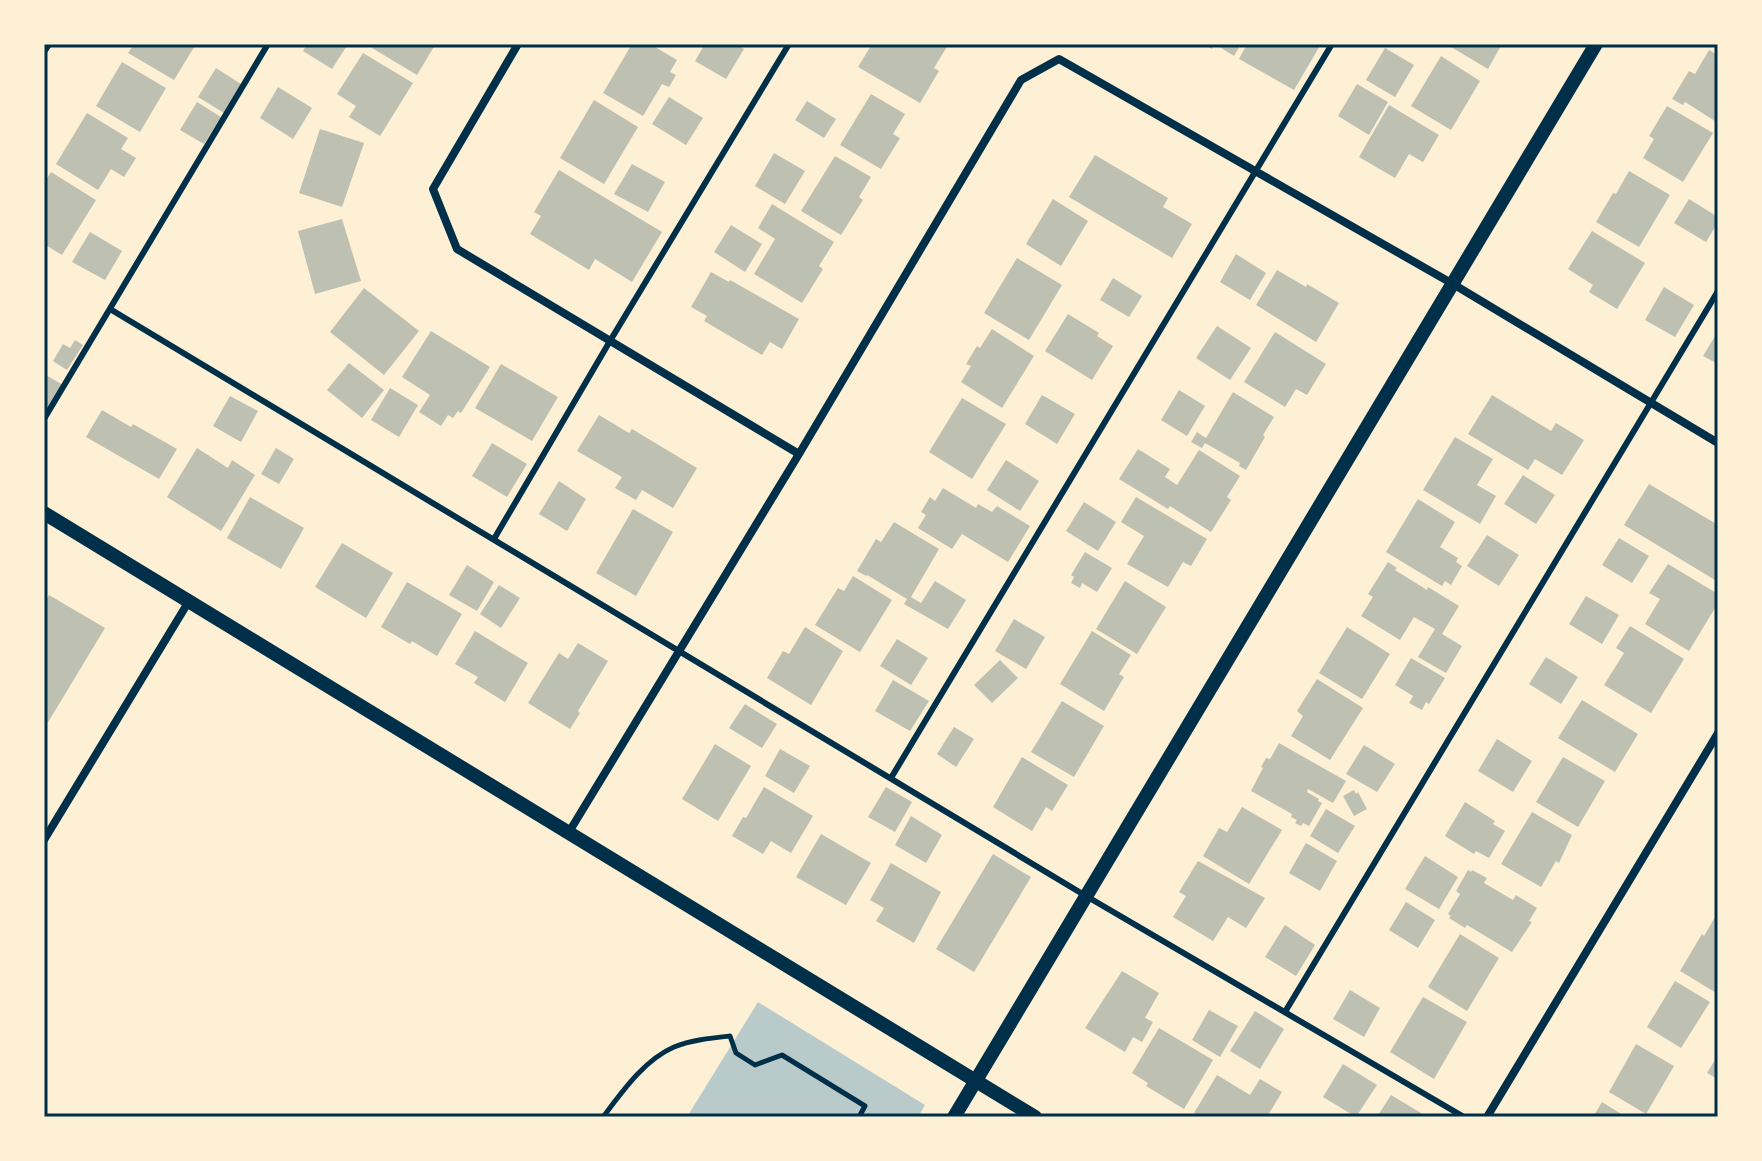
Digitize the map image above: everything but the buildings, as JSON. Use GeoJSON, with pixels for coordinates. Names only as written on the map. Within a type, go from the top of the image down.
{"type":"FeatureCollection","features":[{"type":"Feature","properties":{"kind":"street"},"geometry":{"type":"LineString","coordinates":[[44,50],[48,44]]}},
{"type":"Feature","properties":{"kind":"street"},"geometry":{"type":"LineString","coordinates":[[518,44],[433,189],[457,249],[799,454]]}},
{"type":"Feature","properties":{"kind":"street"},"geometry":{"type":"LineString","coordinates":[[954,1117],[1596,44]]}},
{"type":"Feature","properties":{"kind":"street"},"geometry":{"type":"LineString","coordinates":[[569,832],[1021,80],[1059,59],[1453,284],[1718,443]]}},
{"type":"Feature","properties":{"kind":"street"},"geometry":{"type":"LineString","coordinates":[[44,513],[1035,1117]]}},
{"type":"Feature","properties":{"kind":"street"},"geometry":{"type":"LineString","coordinates":[[44,840],[189,601]]}},
{"type":"Feature","properties":{"kind":"street"},"geometry":{"type":"LineString","coordinates":[[1487,1117],[1718,733]]}},
{"type":"Feature","properties":{"kind":"lane"},"geometry":{"type":"LineString","coordinates":[[44,419],[268,44]]}},
{"type":"Feature","properties":{"kind":"lane"},"geometry":{"type":"LineString","coordinates":[[494,539],[789,44]]}},
{"type":"Feature","properties":{"kind":"lane"},"geometry":{"type":"LineString","coordinates":[[891,778],[1332,44]]}},
{"type":"Feature","properties":{"kind":"lane"},"geometry":{"type":"LineString","coordinates":[[1285,1012],[1718,291]]}},
{"type":"Feature","properties":{"kind":"lane"},"geometry":{"type":"LineString","coordinates":[[110,309],[1086,896],[1464,1117]]}},
{"type":"Feature","properties":{"kind":"path"},"geometry":{"type":"LineString","coordinates":[[603,1117],[624,1089],[673,1047],[730,1036],[736,1053],[755,1065],[782,1055],[865,1106],[859,1117]]}},
{"type":"Feature","properties":{"kind":"shaded area"},"geometry":{"type":"Polygon","coordinates":[[[758,1002],[925,1105],[918,1117],[687,1117],[758,1002]]]}}]}
